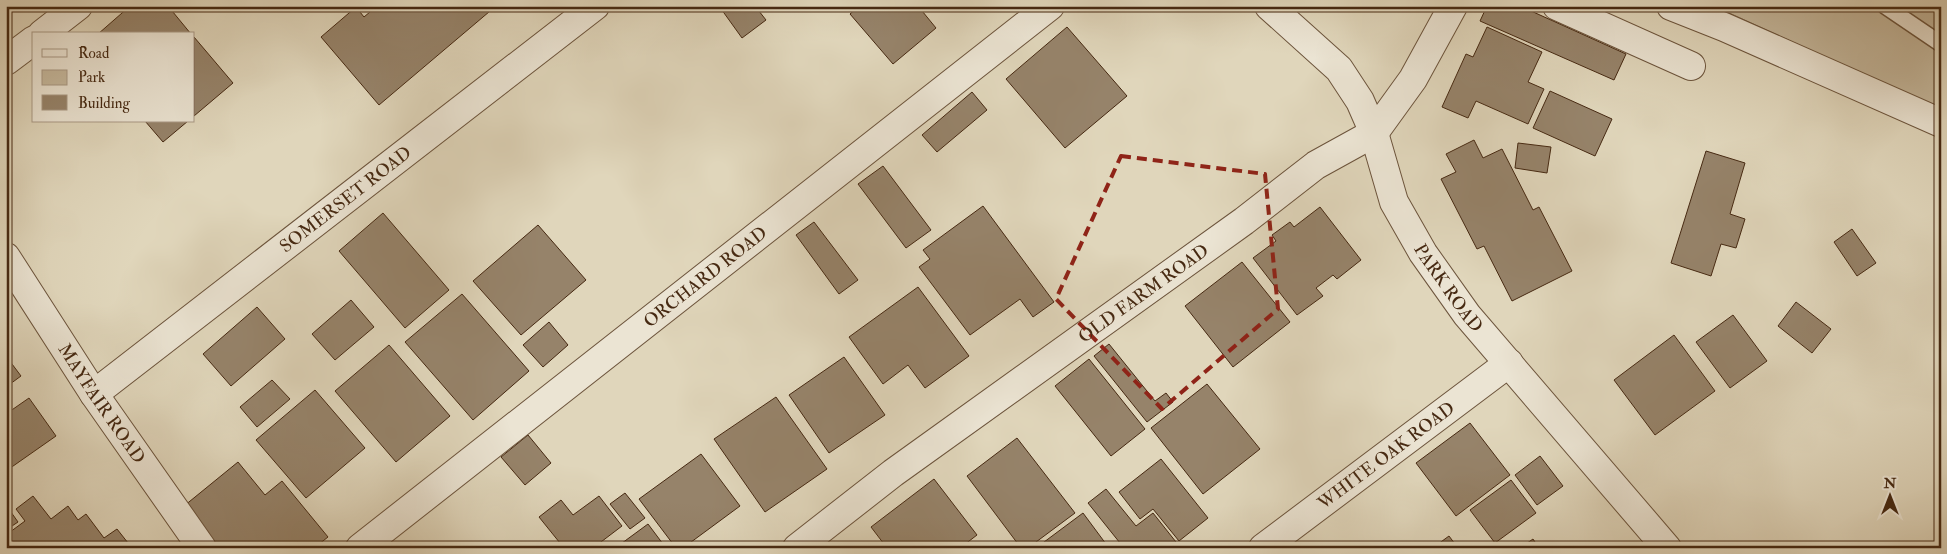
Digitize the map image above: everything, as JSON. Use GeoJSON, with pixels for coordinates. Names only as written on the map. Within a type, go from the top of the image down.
{"type":"FeatureCollection","features":[{"type":"Feature","properties":{"kind":"street"},"geometry":{"type":"LineString","coordinates":[[45,32],[78,6]]}},
{"type":"Feature","properties":{"kind":"street","name":"SOMERSET ROAD"},"geometry":{"type":"LineString","coordinates":[[94,394],[595,6]]}},
{"type":"Feature","properties":{"kind":"street","name":"ORCHARD ROAD"},"geometry":{"type":"LineString","coordinates":[[360,548],[1050,6]]}},
{"type":"Feature","properties":{"kind":"street","name":"PARK ROAD"},"geometry":{"type":"LineString","coordinates":[[1270,6],[1339,68],[1360,100],[1374,133],[1394,202],[1423,253],[1467,315],[1667,548]]}},
{"type":"Feature","properties":{"kind":"street","name":"OLD FARM ROAD"},"geometry":{"type":"LineString","coordinates":[[797,548],[893,473],[1244,221],[1316,166],[1374,133],[1413,79],[1453,6]]}},
{"type":"Feature","properties":{"kind":"street"},"geometry":{"type":"LineString","coordinates":[[1557,6],[1691,66]]}},
{"type":"Feature","properties":{"kind":"street"},"geometry":{"type":"LineString","coordinates":[[1671,6],[1941,123]]}},
{"type":"Feature","properties":{"kind":"street"},"geometry":{"type":"LineString","coordinates":[[6,61],[32,42]]}},
{"type":"Feature","properties":{"kind":"street","name":"MAYFAIR ROAD"},"geometry":{"type":"LineString","coordinates":[[6,257],[94,394],[202,548]]}},
{"type":"Feature","properties":{"kind":"street","name":"WHITE OAK ROAD"},"geometry":{"type":"LineString","coordinates":[[1263,548],[1509,363]]}},
{"type":"Feature","properties":{"kind":"lane"},"geometry":{"type":"LineString","coordinates":[[1885,6],[1941,44]]}},
{"type":"Feature","properties":{"kind":"highlighted area"},"geometry":{"type":"Polygon","coordinates":[[[1121,156],[1265,174],[1278,309],[1162,409],[1056,299],[1121,156]]]}},
{"type":"Feature","properties":{"kind":"green space"},"geometry":{"type":"Polygon","coordinates":[[[1714,6],[1941,6],[1941,110],[1714,6]]]}},
{"type":"Feature","properties":{"kind":"building"},"geometry":{"type":"Polygon","coordinates":[[[130,6],[168,6],[189,32],[100,32],[130,6]]]}},
{"type":"Feature","properties":{"kind":"building"},"geometry":{"type":"Polygon","coordinates":[[[377,6],[496,6],[379,105],[321,37],[356,7],[364,17],[377,6]]]}},
{"type":"Feature","properties":{"kind":"building"},"geometry":{"type":"Polygon","coordinates":[[[719,6],[755,6],[766,20],[742,38],[719,6]]]}},
{"type":"Feature","properties":{"kind":"building"},"geometry":{"type":"Polygon","coordinates":[[[859,6],[918,6],[936,28],[893,64],[850,14],[859,6]]]}},
{"type":"Feature","properties":{"kind":"building"},"geometry":{"type":"Polygon","coordinates":[[[1487,6],[1520,6],[1626,54],[1614,80],[1480,21],[1487,6]]]}},
{"type":"Feature","properties":{"kind":"building"},"geometry":{"type":"Polygon","coordinates":[[[1067,27],[1127,96],[1065,148],[1006,79],[1067,27]]]}},
{"type":"Feature","properties":{"kind":"building"},"geometry":{"type":"Polygon","coordinates":[[[1487,27],[1542,52],[1528,82],[1544,89],[1528,124],[1476,101],[1468,118],[1442,107],[1466,54],[1473,57],[1487,27]]]}},
{"type":"Feature","properties":{"kind":"building"},"geometry":{"type":"Polygon","coordinates":[[[195,38],[233,83],[195,115],[195,38]]]}},
{"type":"Feature","properties":{"kind":"building"},"geometry":{"type":"Polygon","coordinates":[[[1550,91],[1612,119],[1595,156],[1533,128],[1550,91]]]}},
{"type":"Feature","properties":{"kind":"building"},"geometry":{"type":"Polygon","coordinates":[[[972,92],[987,110],[937,152],[922,135],[972,92]]]}},
{"type":"Feature","properties":{"kind":"building"},"geometry":{"type":"Polygon","coordinates":[[[146,122],[187,122],[163,142],[146,122]]]}},
{"type":"Feature","properties":{"kind":"building"},"geometry":{"type":"Polygon","coordinates":[[[1474,140],[1483,158],[1502,149],[1533,210],[1539,207],[1572,271],[1512,301],[1484,246],[1477,249],[1441,179],[1456,172],[1446,154],[1474,140]]]}},
{"type":"Feature","properties":{"kind":"building"},"geometry":{"type":"Polygon","coordinates":[[[1518,143],[1551,147],[1547,173],[1515,168],[1518,143]]]}},
{"type":"Feature","properties":{"kind":"building"},"geometry":{"type":"Polygon","coordinates":[[[1706,151],[1745,163],[1730,214],[1745,219],[1736,248],[1721,244],[1711,276],[1671,263],[1706,151]]]}},
{"type":"Feature","properties":{"kind":"building"},"geometry":{"type":"Polygon","coordinates":[[[883,166],[931,230],[906,248],[858,184],[883,166]]]}},
{"type":"Feature","properties":{"kind":"building"},"geometry":{"type":"Polygon","coordinates":[[[983,206],[1054,302],[1033,317],[1020,299],[970,335],[919,267],[930,259],[923,250],[983,206]]]}},
{"type":"Feature","properties":{"kind":"building"},"geometry":{"type":"Polygon","coordinates":[[[1320,207],[1361,260],[1337,279],[1333,275],[1316,288],[1323,296],[1297,315],[1253,258],[1276,241],[1272,235],[1290,222],[1294,227],[1320,207]]]}},
{"type":"Feature","properties":{"kind":"building"},"geometry":{"type":"Polygon","coordinates":[[[383,213],[449,290],[405,328],[339,251],[383,213]]]}},
{"type":"Feature","properties":{"kind":"building"},"geometry":{"type":"Polygon","coordinates":[[[814,222],[858,280],[839,294],[796,235],[814,222]]]}},
{"type":"Feature","properties":{"kind":"building"},"geometry":{"type":"Polygon","coordinates":[[[538,225],[586,280],[521,335],[473,281],[538,225]]]}},
{"type":"Feature","properties":{"kind":"building"},"geometry":{"type":"Polygon","coordinates":[[[1852,229],[1876,263],[1857,276],[1834,242],[1852,229]]]}},
{"type":"Feature","properties":{"kind":"building"},"geometry":{"type":"Polygon","coordinates":[[[1242,262],[1290,322],[1233,367],[1185,306],[1242,262]]]}},
{"type":"Feature","properties":{"kind":"building"},"geometry":{"type":"Polygon","coordinates":[[[918,287],[969,356],[925,388],[908,365],[883,384],[849,337],[918,287]]]}},
{"type":"Feature","properties":{"kind":"building"},"geometry":{"type":"Polygon","coordinates":[[[462,294],[529,371],[473,420],[405,342],[462,294]]]}},
{"type":"Feature","properties":{"kind":"building"},"geometry":{"type":"Polygon","coordinates":[[[351,300],[374,327],[335,360],[312,334],[351,300]]]}},
{"type":"Feature","properties":{"kind":"building"},"geometry":{"type":"Polygon","coordinates":[[[1796,302],[1831,329],[1812,353],[1778,326],[1796,302]]]}},
{"type":"Feature","properties":{"kind":"building"},"geometry":{"type":"Polygon","coordinates":[[[257,307],[285,339],[231,386],[203,354],[257,307]]]}},
{"type":"Feature","properties":{"kind":"building"},"geometry":{"type":"Polygon","coordinates":[[[1733,315],[1767,361],[1730,388],[1696,342],[1733,315]]]}},
{"type":"Feature","properties":{"kind":"building"},"geometry":{"type":"Polygon","coordinates":[[[549,322],[568,345],[543,367],[523,345],[549,322]]]}},
{"type":"Feature","properties":{"kind":"building"},"geometry":{"type":"Polygon","coordinates":[[[1674,335],[1715,391],[1655,435],[1614,380],[1674,335]]]}},
{"type":"Feature","properties":{"kind":"building"},"geometry":{"type":"Polygon","coordinates":[[[1109,344],[1155,401],[1166,393],[1173,402],[1147,422],[1094,356],[1109,344]]]}},
{"type":"Feature","properties":{"kind":"building"},"geometry":{"type":"Polygon","coordinates":[[[389,345],[450,416],[396,462],[335,391],[389,345]]]}},
{"type":"Feature","properties":{"kind":"building"},"geometry":{"type":"Polygon","coordinates":[[[6,356],[21,376],[6,387],[6,356]]]}},
{"type":"Feature","properties":{"kind":"building"},"geometry":{"type":"Polygon","coordinates":[[[844,357],[885,415],[829,453],[789,395],[844,357]]]}},
{"type":"Feature","properties":{"kind":"building"},"geometry":{"type":"Polygon","coordinates":[[[1089,359],[1145,429],[1111,456],[1055,386],[1089,359]]]}},
{"type":"Feature","properties":{"kind":"building"},"geometry":{"type":"Polygon","coordinates":[[[272,380],[290,399],[257,427],[240,407],[272,380]]]}},
{"type":"Feature","properties":{"kind":"building"},"geometry":{"type":"Polygon","coordinates":[[[1207,384],[1260,449],[1203,494],[1151,428],[1207,384]]]}},
{"type":"Feature","properties":{"kind":"building"},"geometry":{"type":"Polygon","coordinates":[[[315,390],[365,448],[306,498],[256,440],[315,390]]]}},
{"type":"Feature","properties":{"kind":"building"},"geometry":{"type":"Polygon","coordinates":[[[776,397],[827,469],[765,512],[714,439],[776,397]]]}},
{"type":"Feature","properties":{"kind":"building"},"geometry":{"type":"Polygon","coordinates":[[[29,398],[56,436],[6,471],[6,414],[29,398]]]}},
{"type":"Feature","properties":{"kind":"building"},"geometry":{"type":"Polygon","coordinates":[[[1470,423],[1510,475],[1456,516],[1416,463],[1470,423]]]}},
{"type":"Feature","properties":{"kind":"building"},"geometry":{"type":"Polygon","coordinates":[[[528,435],[551,463],[525,485],[501,457],[528,435]]]}},
{"type":"Feature","properties":{"kind":"building"},"geometry":{"type":"Polygon","coordinates":[[[1017,438],[1075,513],[1028,548],[1021,548],[967,476],[1017,438]]]}},
{"type":"Feature","properties":{"kind":"building"},"geometry":{"type":"Polygon","coordinates":[[[701,454],[740,506],[683,548],[676,548],[639,499],[701,454]]]}},
{"type":"Feature","properties":{"kind":"building"},"geometry":{"type":"Polygon","coordinates":[[[1540,456],[1563,486],[1537,505],[1515,475],[1540,456]]]}},
{"type":"Feature","properties":{"kind":"building"},"geometry":{"type":"Polygon","coordinates":[[[1161,459],[1208,518],[1179,541],[1153,509],[1140,519],[1119,492],[1161,459]]]}},
{"type":"Feature","properties":{"kind":"building"},"geometry":{"type":"Polygon","coordinates":[[[238,462],[265,495],[282,481],[328,537],[314,548],[303,548],[298,542],[291,548],[218,548],[184,506],[238,462]]]}},
{"type":"Feature","properties":{"kind":"building"},"geometry":{"type":"Polygon","coordinates":[[[934,479],[977,535],[960,548],[887,548],[871,527],[934,479]]]}},
{"type":"Feature","properties":{"kind":"building"},"geometry":{"type":"Polygon","coordinates":[[[1511,480],[1536,513],[1495,543],[1470,510],[1511,480]]]}},
{"type":"Feature","properties":{"kind":"building"},"geometry":{"type":"Polygon","coordinates":[[[1106,489],[1136,526],[1153,513],[1176,542],[1168,548],[1124,548],[1088,503],[1106,489]]]}},
{"type":"Feature","properties":{"kind":"building"},"geometry":{"type":"Polygon","coordinates":[[[625,493],[645,518],[630,529],[610,504],[625,493]]]}},
{"type":"Feature","properties":{"kind":"building"},"geometry":{"type":"Polygon","coordinates":[[[33,496],[51,519],[68,506],[78,520],[86,514],[104,538],[117,529],[132,548],[6,548],[6,535],[25,521],[16,509],[33,496]]]}},
{"type":"Feature","properties":{"kind":"building"},"geometry":{"type":"Polygon","coordinates":[[[599,496],[622,526],[593,548],[564,548],[539,517],[561,500],[573,515],[599,496]]]}},
{"type":"Feature","properties":{"kind":"building"},"geometry":{"type":"Polygon","coordinates":[[[6,505],[18,522],[6,530],[6,505]]]}},
{"type":"Feature","properties":{"kind":"building"},"geometry":{"type":"Polygon","coordinates":[[[1083,513],[1109,548],[1036,548],[1083,513]]]}},
{"type":"Feature","properties":{"kind":"building"},"geometry":{"type":"Polygon","coordinates":[[[648,524],[666,548],[619,548],[618,546],[648,524]]]}},
{"type":"Feature","properties":{"kind":"building"},"geometry":{"type":"Polygon","coordinates":[[[1449,536],[1458,548],[1434,547],[1449,536]]]}},
{"type":"Feature","properties":{"kind":"building"},"geometry":{"type":"Polygon","coordinates":[[[1533,539],[1539,548],[1520,548],[1533,539]]]}}]}
